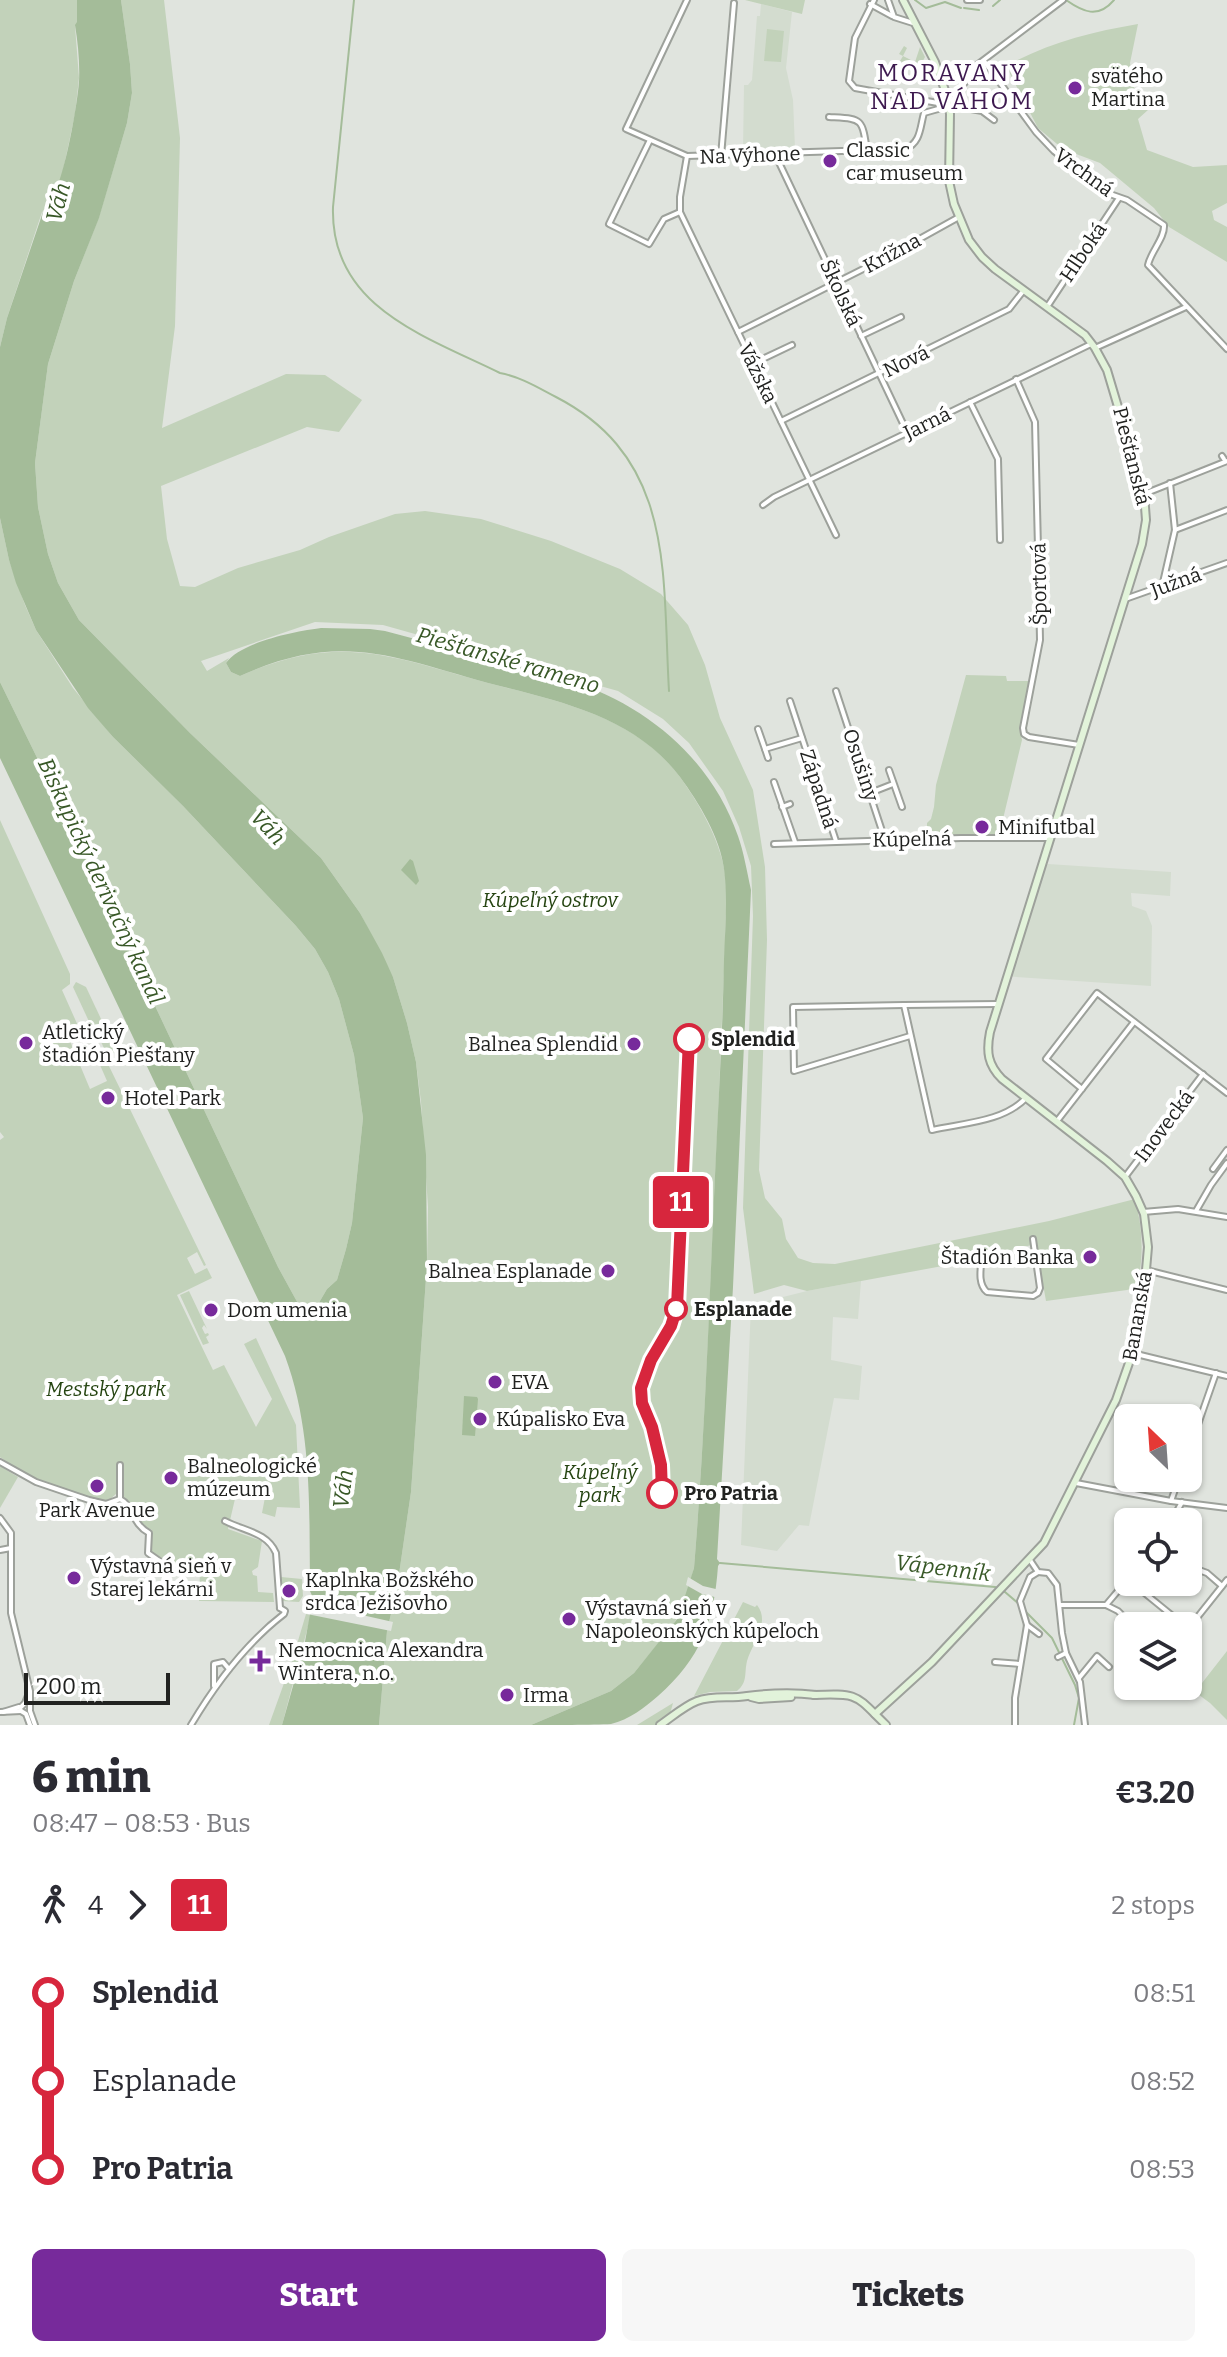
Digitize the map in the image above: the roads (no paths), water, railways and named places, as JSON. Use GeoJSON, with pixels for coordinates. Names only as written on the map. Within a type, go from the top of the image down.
{"type":"FeatureCollection","features":[{"type":"Feature","properties":{"kind":"main road","name":"Piešťanská"},"geometry":{"type":"LineString","coordinates":[[903,0],[939,72],[949,106],[949,181],[969,240],[982,257],[1094,345],[1111,379],[1144,494],[1144,537],[1030,904]]}},
{"type":"Feature","properties":{"kind":"main road","name":"Bananská"},"geometry":{"type":"LineString","coordinates":[[875,1714],[923,1671],[1044,1543],[1119,1394],[1131,1352],[1146,1270],[1148,1238],[1143,1212],[1131,1186],[1107,1161],[998,1074],[988,1056],[989,1039],[1030,904]]}},
{"type":"Feature","properties":{"kind":"main road"},"geometry":{"type":"LineString","coordinates":[[660,1725],[695,1702],[760,1693],[855,1697],[865,1703],[885,1725]]}},
{"type":"Feature","properties":{"kind":"main road"},"geometry":{"type":"LineString","coordinates":[[865,1703],[886,1703]]}},
{"type":"Feature","properties":{"kind":"street","name":"Na Výhone"},"geometry":{"type":"LineString","coordinates":[[687,0],[626,129],[687,156],[893,150],[912,146],[924,113],[949,106]]}},
{"type":"Feature","properties":{"kind":"street"},"geometry":{"type":"LineString","coordinates":[[888,0],[894,17]]}},
{"type":"Feature","properties":{"kind":"street"},"geometry":{"type":"LineString","coordinates":[[967,0],[980,0]]}},
{"type":"Feature","properties":{"kind":"street"},"geometry":{"type":"LineString","coordinates":[[949,106],[969,74],[1062,1]]}},
{"type":"Feature","properties":{"kind":"street"},"geometry":{"type":"LineString","coordinates":[[913,23],[894,17],[872,2],[855,38],[849,81],[855,88],[982,111],[994,120]]}},
{"type":"Feature","properties":{"kind":"street"},"geometry":{"type":"LineString","coordinates":[[721,156],[734,3]]}},
{"type":"Feature","properties":{"kind":"street","name":"Vrchná"},"geometry":{"type":"LineString","coordinates":[[984,61],[1047,144],[1100,188],[1132,203],[1164,225],[1165,230],[1148,265],[1186,307]]}},
{"type":"Feature","properties":{"kind":"street"},"geometry":{"type":"LineString","coordinates":[[829,117],[860,122],[867,151]]}},
{"type":"Feature","properties":{"kind":"street"},"geometry":{"type":"LineString","coordinates":[[650,140],[609,224],[649,244],[664,219],[680,212],[687,156]]}},
{"type":"Feature","properties":{"kind":"street","name":"Školská"},"geometry":{"type":"LineString","coordinates":[[775,154],[907,432]]}},
{"type":"Feature","properties":{"kind":"street","name":"Hlboká"},"geometry":{"type":"LineString","coordinates":[[1047,307],[1119,198]]}},
{"type":"Feature","properties":{"kind":"street","name":"Vážska"},"geometry":{"type":"LineString","coordinates":[[680,212],[836,535]]}},
{"type":"Feature","properties":{"kind":"street","name":"Krížna"},"geometry":{"type":"LineString","coordinates":[[738,332],[959,217]]}},
{"type":"Feature","properties":{"kind":"street","name":"Nová"},"geometry":{"type":"LineString","coordinates":[[781,422],[1009,309],[1024,290]]}},
{"type":"Feature","properties":{"kind":"street"},"geometry":{"type":"LineString","coordinates":[[1094,345],[1186,307],[1227,349]]}},
{"type":"Feature","properties":{"kind":"street"},"geometry":{"type":"LineString","coordinates":[[861,336],[901,317]]}},
{"type":"Feature","properties":{"kind":"street"},"geometry":{"type":"LineString","coordinates":[[754,363],[792,345]]}},
{"type":"Feature","properties":{"kind":"street","name":"Jarná"},"geometry":{"type":"LineString","coordinates":[[763,505],[1016,379],[1094,345]]}},
{"type":"Feature","properties":{"kind":"street","name":"Športová"},"geometry":{"type":"LineString","coordinates":[[1016,379],[1035,422],[1039,591],[1040,640],[1024,734],[1079,745]]}},
{"type":"Feature","properties":{"kind":"street"},"geometry":{"type":"LineString","coordinates":[[970,402],[998,459],[1000,540]]}},
{"type":"Feature","properties":{"kind":"street"},"geometry":{"type":"LineString","coordinates":[[1144,494],[1224,459]]}},
{"type":"Feature","properties":{"kind":"street"},"geometry":{"type":"LineString","coordinates":[[1162,587],[1175,530],[1170,483]]}},
{"type":"Feature","properties":{"kind":"street"},"geometry":{"type":"LineString","coordinates":[[1175,530],[1227,510]]}},
{"type":"Feature","properties":{"kind":"street","name":"Južná"},"geometry":{"type":"LineString","coordinates":[[1125,599],[1227,563]]}},
{"type":"Feature","properties":{"kind":"street","name":"Osušiny"},"geometry":{"type":"LineString","coordinates":[[836,691],[885,840]]}},
{"type":"Feature","properties":{"kind":"street","name":"Západná"},"geometry":{"type":"LineString","coordinates":[[790,701],[836,841]]}},
{"type":"Feature","properties":{"kind":"street","name":"Západná"},"geometry":{"type":"LineString","coordinates":[[758,729],[768,758]]}},
{"type":"Feature","properties":{"kind":"street","name":"Západná"},"geometry":{"type":"LineString","coordinates":[[765,749],[802,738]]}},
{"type":"Feature","properties":{"kind":"street","name":"Osušiny"},"geometry":{"type":"LineString","coordinates":[[889,770],[902,807]]}},
{"type":"Feature","properties":{"kind":"street","name":"Západná"},"geometry":{"type":"LineString","coordinates":[[774,782],[795,842]]}},
{"type":"Feature","properties":{"kind":"street"},"geometry":{"type":"LineString","coordinates":[[870,793],[893,784]]}},
{"type":"Feature","properties":{"kind":"street","name":"Západná"},"geometry":{"type":"LineString","coordinates":[[782,807],[790,804]]}},
{"type":"Feature","properties":{"kind":"street","name":"Kúpeľná"},"geometry":{"type":"LineString","coordinates":[[774,844],[1051,838]]}},
{"type":"Feature","properties":{"kind":"street","name":"Inovecká"},"geometry":{"type":"LineString","coordinates":[[1082,1089],[1048,1063],[1047,1056],[1097,993],[1227,1093]]}},
{"type":"Feature","properties":{"kind":"street"},"geometry":{"type":"LineString","coordinates":[[910,1036],[794,1071],[793,1007],[999,1004]]}},
{"type":"Feature","properties":{"kind":"street"},"geometry":{"type":"LineString","coordinates":[[904,1005],[932,1130],[991,1117],[1008,1111],[1026,1098]]}},
{"type":"Feature","properties":{"kind":"street"},"geometry":{"type":"LineString","coordinates":[[1057,1121],[1134,1022]]}},
{"type":"Feature","properties":{"kind":"street","name":"Inovecká"},"geometry":{"type":"LineString","coordinates":[[1125,1177],[1203,1074]]}},
{"type":"Feature","properties":{"kind":"street"},"geometry":{"type":"LineString","coordinates":[[1213,1169],[1227,1150]]}},
{"type":"Feature","properties":{"kind":"street"},"geometry":{"type":"LineString","coordinates":[[1196,1211],[1227,1163]]}},
{"type":"Feature","properties":{"kind":"street"},"geometry":{"type":"LineString","coordinates":[[1143,1212],[1164,1209],[1227,1217]]}},
{"type":"Feature","properties":{"kind":"street"},"geometry":{"type":"LineString","coordinates":[[982,1251],[983,1289],[987,1292],[1033,1296],[1040,1288],[1033,1239]]}},
{"type":"Feature","properties":{"kind":"street"},"geometry":{"type":"LineString","coordinates":[[1146,1270],[1227,1290]]}},
{"type":"Feature","properties":{"kind":"street"},"geometry":{"type":"LineString","coordinates":[[1131,1352],[1227,1376]]}},
{"type":"Feature","properties":{"kind":"street"},"geometry":{"type":"LineString","coordinates":[[1202,1413],[1216,1373]]}},
{"type":"Feature","properties":{"kind":"street"},"geometry":{"type":"LineString","coordinates":[[0,1462],[36,1482],[89,1500],[106,1504],[120,1499],[127,1502],[140,1528],[149,1533],[148,1553],[165,1565]]}},
{"type":"Feature","properties":{"kind":"street"},"geometry":{"type":"LineString","coordinates":[[120,1465],[120,1499]]}},
{"type":"Feature","properties":{"kind":"street"},"geometry":{"type":"LineString","coordinates":[[1075,1483],[1227,1508]]}},
{"type":"Feature","properties":{"kind":"street"},"geometry":{"type":"LineString","coordinates":[[1171,1501],[1174,1492]]}},
{"type":"Feature","properties":{"kind":"street"},"geometry":{"type":"LineString","coordinates":[[1179,1508],[1182,1502]]}},
{"type":"Feature","properties":{"kind":"street"},"geometry":{"type":"LineString","coordinates":[[0,1518],[11,1533],[11,1613],[30,1691],[25,1709],[33,1725]]}},
{"type":"Feature","properties":{"kind":"street"},"geometry":{"type":"LineString","coordinates":[[191,1725],[215,1686],[272,1623],[280,1608],[273,1546],[257,1533],[225,1521]]}},
{"type":"Feature","properties":{"kind":"street"},"geometry":{"type":"LineString","coordinates":[[0,1550],[11,1548]]}},
{"type":"Feature","properties":{"kind":"street"},"geometry":{"type":"LineString","coordinates":[[1030,1560],[1038,1572]]}},
{"type":"Feature","properties":{"kind":"street"},"geometry":{"type":"LineString","coordinates":[[1202,1571],[1222,1586]]}},
{"type":"Feature","properties":{"kind":"street"},"geometry":{"type":"LineString","coordinates":[[1015,1725],[1015,1698],[1027,1625],[1020,1604],[1030,1577],[1038,1572],[1048,1573],[1057,1585],[1062,1655],[1079,1678],[1084,1724]]}},
{"type":"Feature","properties":{"kind":"street"},"geometry":{"type":"LineString","coordinates":[[1199,1612],[1227,1580]]}},
{"type":"Feature","properties":{"kind":"street"},"geometry":{"type":"LineString","coordinates":[[1106,1605],[1114,1596]]}},
{"type":"Feature","properties":{"kind":"street"},"geometry":{"type":"LineString","coordinates":[[1148,1596],[1168,1612]]}},
{"type":"Feature","properties":{"kind":"street"},"geometry":{"type":"LineString","coordinates":[[1060,1605],[1106,1605],[1119,1612]]}},
{"type":"Feature","properties":{"kind":"street"},"geometry":{"type":"LineString","coordinates":[[1027,1625],[1039,1634]]}},
{"type":"Feature","properties":{"kind":"street"},"geometry":{"type":"LineString","coordinates":[[215,1686],[213,1666],[239,1656]]}},
{"type":"Feature","properties":{"kind":"street"},"geometry":{"type":"LineString","coordinates":[[1079,1678],[1097,1656],[1109,1667]]}},
{"type":"Feature","properties":{"kind":"street"},"geometry":{"type":"LineString","coordinates":[[223,1662],[229,1669]]}},
{"type":"Feature","properties":{"kind":"street"},"geometry":{"type":"LineString","coordinates":[[995,1662],[1020,1664]]}},
{"type":"Feature","properties":{"kind":"street"},"geometry":{"type":"LineString","coordinates":[[1,1712],[25,1709]]}},
{"type":"Feature","properties":{"kind":"water","name":"Váh"},"geometry":{"type":"Polygon","coordinates":[[[77,0],[121,0],[132,93],[127,123],[99,218],[74,281],[48,364],[35,463],[38,507],[48,554],[58,583],[79,620],[190,733],[321,858],[360,913],[382,953],[393,977],[416,1062],[426,1155],[427,1264],[411,1492],[397,1588],[387,1631],[379,1725],[282,1725],[304,1647],[313,1598],[310,1591],[308,1472],[294,1385],[285,1356],[0,758],[0,682],[278,1267],[306,1318],[310,1318],[327,1289],[337,1280],[346,1249],[352,1223],[363,1118],[354,1055],[339,999],[315,949],[296,926],[88,708],[36,630],[16,583],[0,518],[0,347],[43,212],[56,190],[67,152],[79,82],[75,25],[77,0]]]}},
{"type":"Feature","properties":{"kind":"water"},"geometry":{"type":"Polygon","coordinates":[[[321,628],[385,631],[569,680],[624,704],[672,738],[693,759],[726,808],[742,849],[751,890],[717,1559],[720,1563],[709,1622],[685,1668],[648,1704],[611,1724],[531,1725],[611,1691],[634,1673],[678,1618],[694,1568],[705,1405],[722,1024],[726,903],[722,857],[701,809],[680,777],[640,739],[593,714],[422,664],[365,652],[307,654],[240,676],[231,672],[226,663],[256,643],[321,628]]]}},
{"type":"Feature","properties":{"kind":"water"},"geometry":{"type":"Polygon","coordinates":[[[410,859],[419,881],[416,885],[401,870],[410,859]]]}},
{"type":"Feature","properties":{"kind":"water"},"geometry":{"type":"Polygon","coordinates":[[[464,1396],[478,1399],[475,1436],[462,1435],[464,1396]]]}},
{"type":"Feature","properties":{"kind":"waterway"},"geometry":{"type":"LineString","coordinates":[[354,0],[333,207],[336,241],[347,270],[365,294],[387,314],[442,346],[556,397],[595,423],[623,453],[643,486],[655,523],[662,563],[669,691]]}},
{"type":"Feature","properties":{"kind":"waterway"},"geometry":{"type":"LineString","coordinates":[[915,0],[926,8],[945,2],[961,8]]}},
{"type":"Feature","properties":{"kind":"waterway"},"geometry":{"type":"LineString","coordinates":[[993,6],[1000,0]]}},
{"type":"Feature","properties":{"kind":"waterway"},"geometry":{"type":"LineString","coordinates":[[1066,0],[1090,12],[1102,10],[1114,0]]}},
{"type":"Feature","properties":{"kind":"waterway"},"geometry":{"type":"LineString","coordinates":[[964,8],[979,10]]}},
{"type":"Feature","properties":{"kind":"waterway","name":"Vápenník"},"geometry":{"type":"LineString","coordinates":[[720,1563],[995,1587],[1019,1604]]}},
{"type":"Feature","properties":{"kind":"waterway","name":"Vápenník"},"geometry":{"type":"LineString","coordinates":[[1023,1609],[1052,1638],[1075,1685],[1079,1698],[1074,1725]]}},
{"type":"Feature","properties":{"kind":"place","name":"svätého Martina"},"geometry":{"type":"Point","coordinates":[1075,88]}},
{"type":"Feature","properties":{"kind":"place","name":"Classic car museum"},"geometry":{"type":"Point","coordinates":[830,161]}},
{"type":"Feature","properties":{"kind":"place","name":"Minifutbal"},"geometry":{"type":"Point","coordinates":[982,827]}},
{"type":"Feature","properties":{"kind":"place","name":"Splendid"},"geometry":{"type":"Point","coordinates":[689,1039]}},
{"type":"Feature","properties":{"kind":"place","name":"Atletický štadión Piešťany"},"geometry":{"type":"Point","coordinates":[26,1043]}},
{"type":"Feature","properties":{"kind":"place","name":"Balnea Splendid"},"geometry":{"type":"Point","coordinates":[634,1044]}},
{"type":"Feature","properties":{"kind":"place","name":"Hotel Park"},"geometry":{"type":"Point","coordinates":[108,1098]}},
{"type":"Feature","properties":{"kind":"place","name":"Štadión Banka"},"geometry":{"type":"Point","coordinates":[1090,1257]}},
{"type":"Feature","properties":{"kind":"place","name":"Balnea Esplanade"},"geometry":{"type":"Point","coordinates":[608,1271]}},
{"type":"Feature","properties":{"kind":"place","name":"Esplanade"},"geometry":{"type":"Point","coordinates":[676,1309]}},
{"type":"Feature","properties":{"kind":"place","name":"Dom umenia"},"geometry":{"type":"Point","coordinates":[211,1310]}},
{"type":"Feature","properties":{"kind":"place","name":"EVA"},"geometry":{"type":"Point","coordinates":[495,1382]}},
{"type":"Feature","properties":{"kind":"place","name":"Kúpalisko Eva"},"geometry":{"type":"Point","coordinates":[480,1419]}},
{"type":"Feature","properties":{"kind":"place","name":"Balneologické múzeum"},"geometry":{"type":"Point","coordinates":[171,1478]}},
{"type":"Feature","properties":{"kind":"place","name":"Park Avenue"},"geometry":{"type":"Point","coordinates":[97,1486]}},
{"type":"Feature","properties":{"kind":"place","name":"Pro Patria"},"geometry":{"type":"Point","coordinates":[662,1493]}},
{"type":"Feature","properties":{"kind":"place","name":"Výstavná sieň v Starej lekárni"},"geometry":{"type":"Point","coordinates":[74,1578]}},
{"type":"Feature","properties":{"kind":"place","name":"Kaplnka Božského srdca Ježišovho"},"geometry":{"type":"Point","coordinates":[289,1591]}},
{"type":"Feature","properties":{"kind":"place","name":"Výstavná sieň v Napoleonských kúpeľoch"},"geometry":{"type":"Point","coordinates":[569,1619]}},
{"type":"Feature","properties":{"kind":"place","name":"Nemocnica Alexandra Wintera, n.o."},"geometry":{"type":"Point","coordinates":[260,1661]}},
{"type":"Feature","properties":{"kind":"place","name":"Irma"},"geometry":{"type":"Point","coordinates":[507,1695]}},
{"type":"Feature","properties":{"kind":"district","name":"MORAVANY NAD VÁHOM"},"geometry":{"type":"Point","coordinates":[952,87]}},
{"type":"Feature","properties":{"kind":"water label","name":"Piešťanské rameno"},"geometry":{"type":"Point","coordinates":[508,660]}},
{"type":"Feature","properties":{"kind":"water label","name":"Biskupický derivačný kanál"},"geometry":{"type":"Point","coordinates":[101,881]}},
{"type":"Feature","properties":{"kind":"park label","name":"Kúpeľný ostrov"},"geometry":{"type":"Point","coordinates":[550,900]}},
{"type":"Feature","properties":{"kind":"park label","name":"Mestský park"},"geometry":{"type":"Point","coordinates":[106,1389]}},
{"type":"Feature","properties":{"kind":"park label","name":"Kúpeľný park"},"geometry":{"type":"Point","coordinates":[600,1484]}}]}
